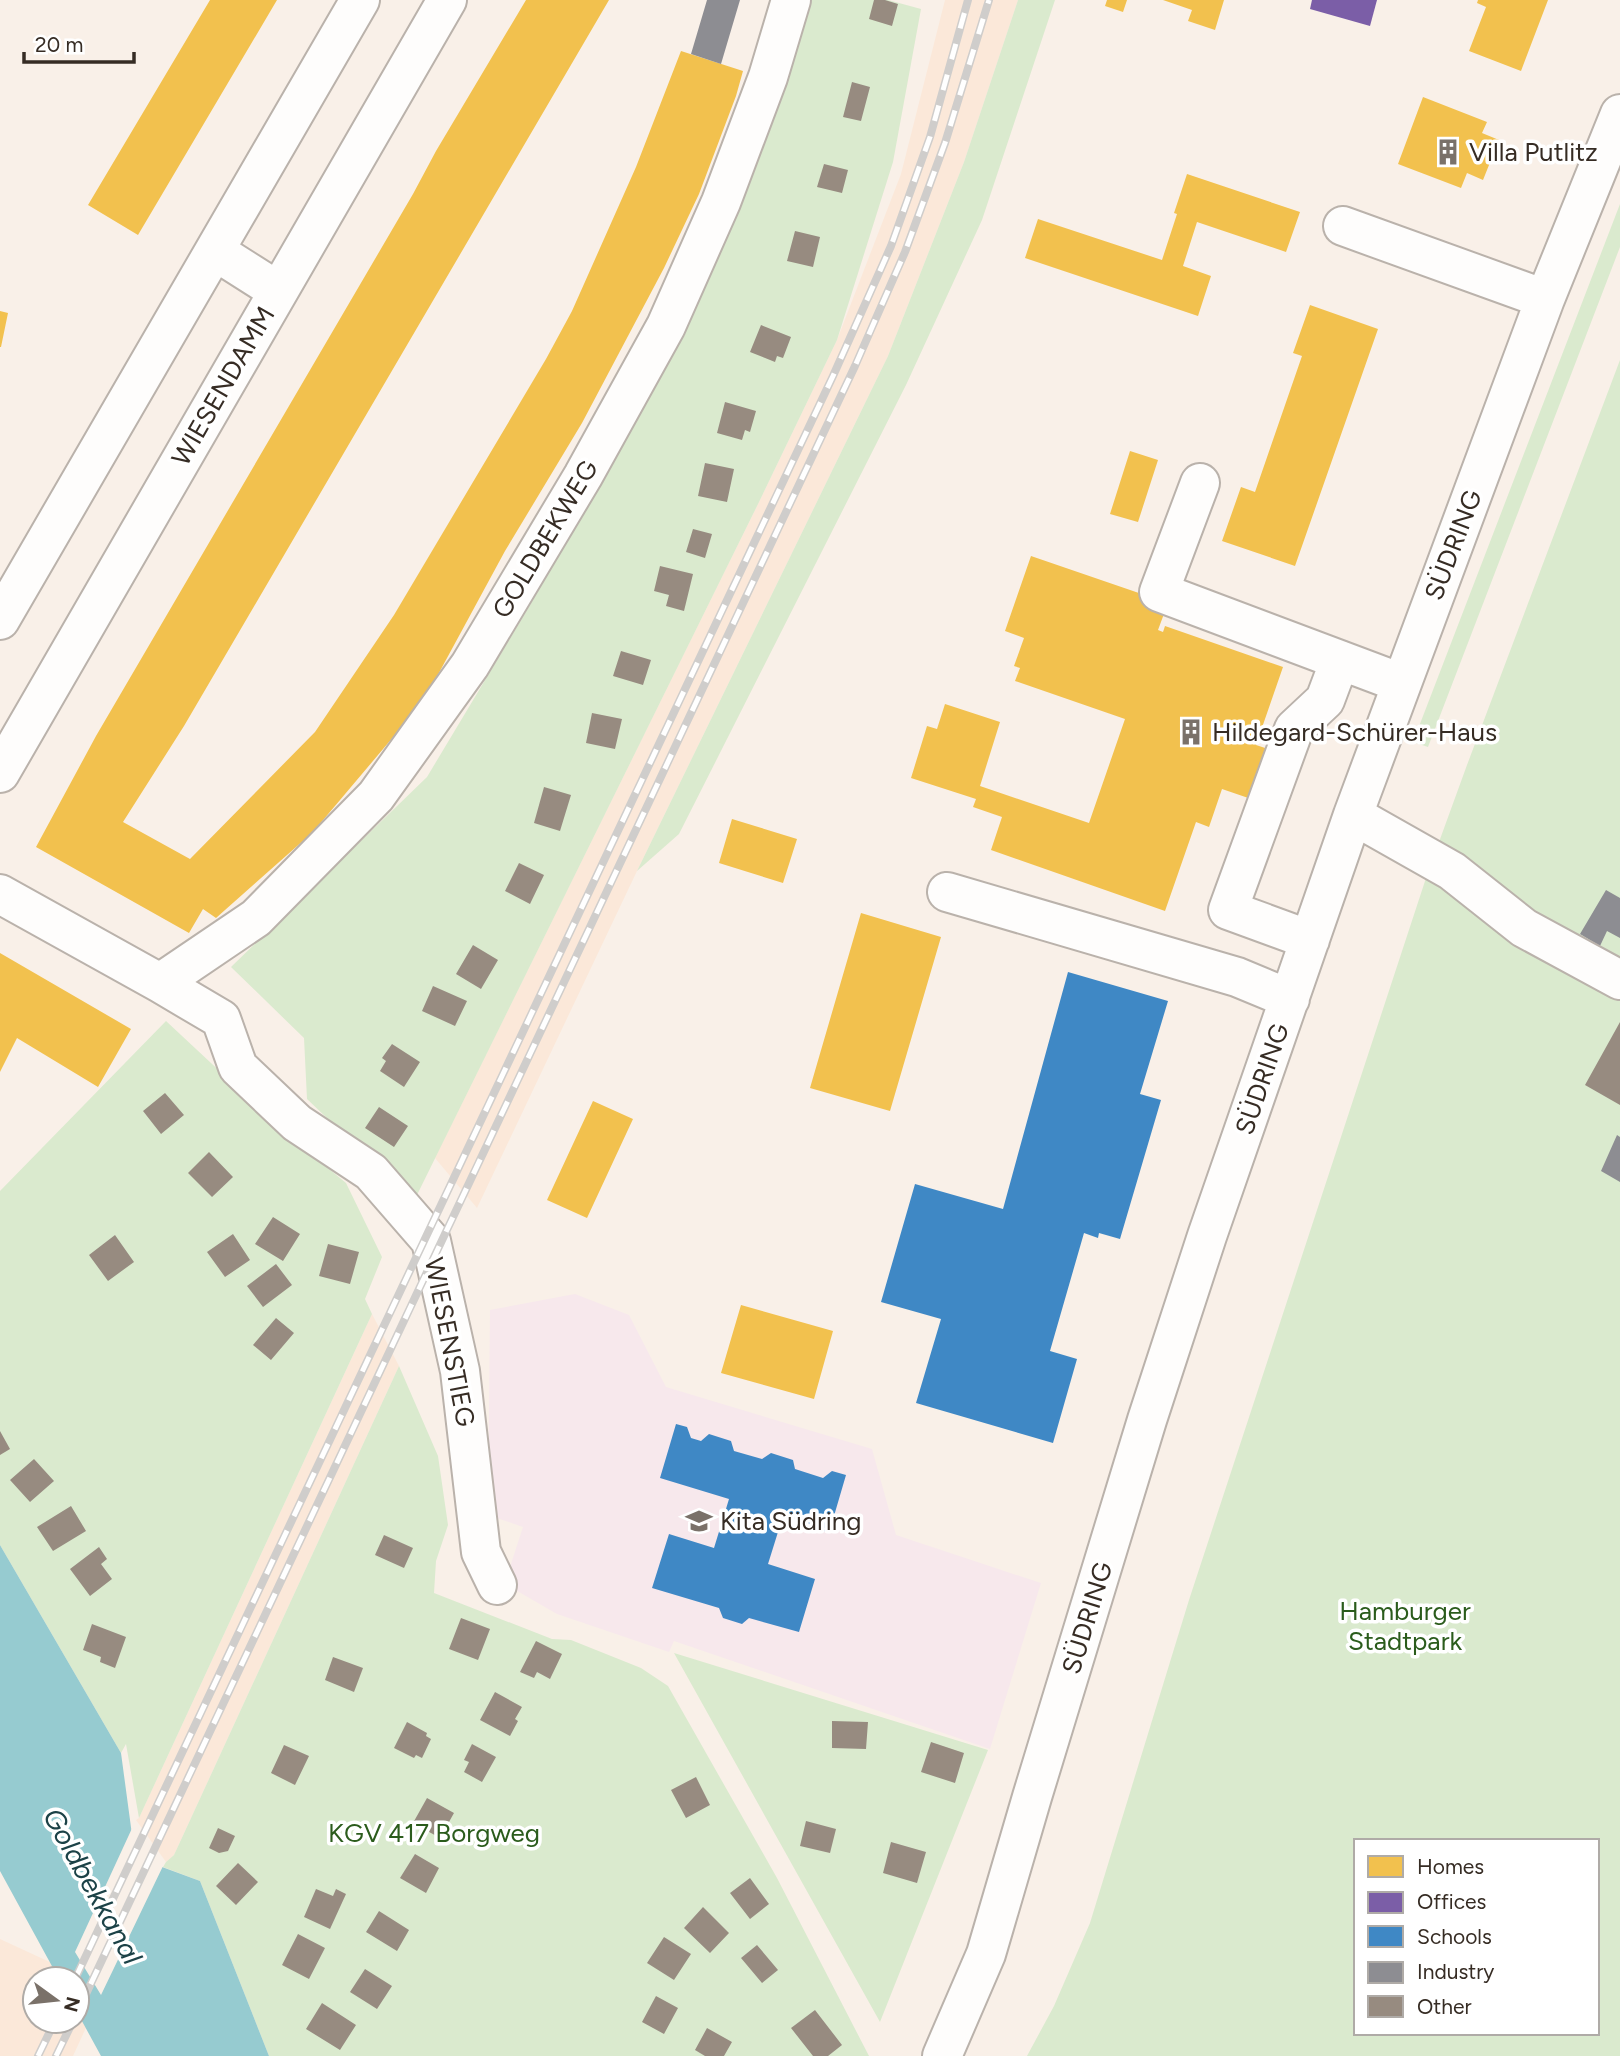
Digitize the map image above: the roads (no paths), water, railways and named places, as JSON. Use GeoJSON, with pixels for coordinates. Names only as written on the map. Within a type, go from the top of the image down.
{"type":"FeatureCollection","features":[{"type":"Feature","properties":{"kind":"street"},"geometry":{"type":"LineString","coordinates":[[0,620],[360,0]]}},
{"type":"Feature","properties":{"kind":"street","name":"WIESENDAMM"},"geometry":{"type":"LineString","coordinates":[[0,773],[447,0]]}},
{"type":"Feature","properties":{"kind":"street","name":"GOLDBEKWEG"},"geometry":{"type":"LineString","coordinates":[[160,983],[256,918],[376,796],[470,665],[583,476],[666,326],[721,202],[768,77],[791,0]]}},
{"type":"Feature","properties":{"kind":"street","name":"SÜDRING"},"geometry":{"type":"LineString","coordinates":[[942,2056],[986,1954],[1147,1420],[1207,1236],[1353,814],[1545,299],[1620,114]]}},
{"type":"Feature","properties":{"kind":"street"},"geometry":{"type":"LineString","coordinates":[[1343,226],[1545,299]]}},
{"type":"Feature","properties":{"kind":"street"},"geometry":{"type":"LineString","coordinates":[[215,251],[278,291]]}},
{"type":"Feature","properties":{"kind":"street"},"geometry":{"type":"LineString","coordinates":[[1200,483],[1159,592],[1401,683]]}},
{"type":"Feature","properties":{"kind":"street"},"geometry":{"type":"LineString","coordinates":[[1310,940],[1228,910],[1294,729],[1325,700],[1340,660]]}},
{"type":"Feature","properties":{"kind":"street"},"geometry":{"type":"LineString","coordinates":[[1353,814],[1452,871],[1524,928],[1620,980]]}},
{"type":"Feature","properties":{"kind":"street"},"geometry":{"type":"LineString","coordinates":[[947,892],[1237,977],[1290,999]]}},
{"type":"Feature","properties":{"kind":"street","name":"WIESENSTIEG"},"geometry":{"type":"LineString","coordinates":[[0,894],[221,1019],[238,1068],[297,1123],[371,1172],[431,1241],[460,1371],[481,1552],[497,1586]]}},
{"type":"Feature","properties":{"kind":"water","name":"Goldbekkanal"},"geometry":{"type":"Polygon","coordinates":[[[0,1545],[121,1753],[135,1857],[200,1881],[269,2056],[101,2056],[90,2035],[91,1965],[51,1965],[0,1871],[0,1545]]]}},
{"type":"Feature","properties":{"kind":"railway"},"geometry":{"type":"LineString","coordinates":[[82,1965],[833,376],[891,246],[930,137],[968,0]]}},
{"type":"Feature","properties":{"kind":"railway"},"geometry":{"type":"LineString","coordinates":[[91,1983],[855,366],[905,252],[945,143],[989,0]]}},
{"type":"Feature","properties":{"kind":"railway"},"geometry":{"type":"LineString","coordinates":[[38,2056],[48,2035]]}},
{"type":"Feature","properties":{"kind":"railway"},"geometry":{"type":"LineString","coordinates":[[56,2056],[66,2035]]}},
{"type":"Feature","properties":{"kind":"place","name":"Villa Putlitz"},"geometry":{"type":"Point","coordinates":[1448,152]}},
{"type":"Feature","properties":{"kind":"place","name":"Hildegard-Schürer-Haus"},"geometry":{"type":"Point","coordinates":[1191,732]}},
{"type":"Feature","properties":{"kind":"place","name":"Kita Südring"},"geometry":{"type":"Point","coordinates":[699,1521]}},
{"type":"Feature","properties":{"kind":"park label","name":"Hamburger Stadtpark"},"geometry":{"type":"Point","coordinates":[1405,1626]}},
{"type":"Feature","properties":{"kind":"park label","name":"KGV 417 Borgweg"},"geometry":{"type":"Point","coordinates":[434,1833]}}]}
